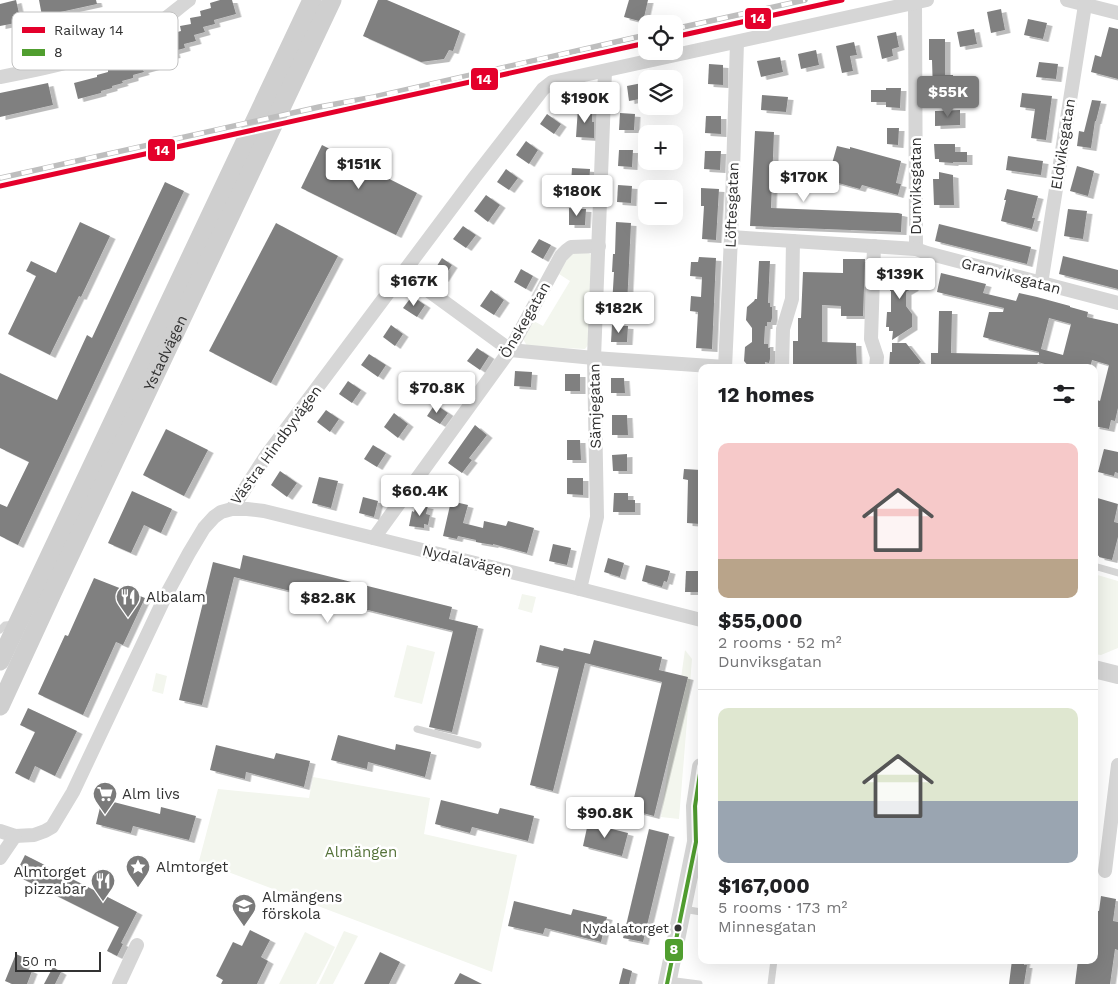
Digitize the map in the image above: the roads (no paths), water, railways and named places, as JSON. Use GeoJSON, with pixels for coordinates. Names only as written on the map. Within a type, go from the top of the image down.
{"type":"FeatureCollection","features":[{"type":"Feature","properties":{"kind":"main road","name":"Ystadvägen"},"geometry":{"type":"LineString","coordinates":[[0,661],[9,627],[312,0]]}},
{"type":"Feature","properties":{"kind":"main road","name":"Ystadvägen"},"geometry":{"type":"LineString","coordinates":[[0,706],[332,0]]}},
{"type":"Feature","properties":{"kind":"street"},"geometry":{"type":"LineString","coordinates":[[173,12],[189,0]]}},
{"type":"Feature","properties":{"kind":"street"},"geometry":{"type":"LineString","coordinates":[[1067,0],[1118,13]]}},
{"type":"Feature","properties":{"kind":"street"},"geometry":{"type":"LineString","coordinates":[[605,71],[921,1]]}},
{"type":"Feature","properties":{"kind":"street","name":"Dunviksgatan"},"geometry":{"type":"LineString","coordinates":[[916,249],[921,1]]}},
{"type":"Feature","properties":{"kind":"street","name":"Eldviksgatan"},"geometry":{"type":"LineString","coordinates":[[1041,284],[1085,4]]}},
{"type":"Feature","properties":{"kind":"street","name":"Löftesgatan"},"geometry":{"type":"LineString","coordinates":[[725,364],[737,42]]}},
{"type":"Feature","properties":{"kind":"street"},"geometry":{"type":"LineString","coordinates":[[0,78],[34,70]]}},
{"type":"Feature","properties":{"kind":"street","name":"Västra Hindbyvägen"},"geometry":{"type":"LineString","coordinates":[[0,831],[15,836],[34,835],[52,827],[73,792],[165,597],[204,528],[221,512],[232,509],[266,456],[543,89],[552,82],[605,71]]}},
{"type":"Feature","properties":{"kind":"street","name":"Sämjegatan"},"geometry":{"type":"LineString","coordinates":[[580,589],[597,517],[594,358],[605,71]]}},
{"type":"Feature","properties":{"kind":"street","name":"Granviksgatan"},"geometry":{"type":"LineString","coordinates":[[731,237],[916,249],[1041,284],[1118,303]]}},
{"type":"Feature","properties":{"kind":"street"},"geometry":{"type":"LineString","coordinates":[[782,364],[783,329],[792,298],[793,241]]}},
{"type":"Feature","properties":{"kind":"street","name":"Önskegatan"},"geometry":{"type":"LineString","coordinates":[[374,538],[510,350],[555,267],[567,250],[571,247],[599,246]]}},
{"type":"Feature","properties":{"kind":"street"},"geometry":{"type":"LineString","coordinates":[[874,246],[871,338],[877,357],[876,364]]}},
{"type":"Feature","properties":{"kind":"street"},"geometry":{"type":"LineString","coordinates":[[404,272],[510,350],[698,365]]}},
{"type":"Feature","properties":{"kind":"street","name":"Nydalavägen"},"geometry":{"type":"LineString","coordinates":[[232,509],[264,511],[698,619]]}},
{"type":"Feature","properties":{"kind":"street"},"geometry":{"type":"LineString","coordinates":[[1098,670],[1118,675]]}},
{"type":"Feature","properties":{"kind":"street"},"geometry":{"type":"LineString","coordinates":[[1106,871],[1118,765]]}},
{"type":"Feature","properties":{"kind":"street"},"geometry":{"type":"LineString","coordinates":[[698,786],[695,806],[698,827]]}},
{"type":"Feature","properties":{"kind":"street"},"geometry":{"type":"LineString","coordinates":[[0,858],[15,836]]}},
{"type":"Feature","properties":{"kind":"street"},"geometry":{"type":"LineString","coordinates":[[667,982],[698,839]]}},
{"type":"Feature","properties":{"kind":"street"},"geometry":{"type":"LineString","coordinates":[[119,984],[137,945]]}},
{"type":"Feature","properties":{"kind":"lane"},"geometry":{"type":"LineString","coordinates":[[1098,567],[1118,573]]}},
{"type":"Feature","properties":{"kind":"lane"},"geometry":{"type":"LineString","coordinates":[[417,729],[478,745]]}},
{"type":"Feature","properties":{"kind":"lane"},"geometry":{"type":"LineString","coordinates":[[683,909],[698,912]]}},
{"type":"Feature","properties":{"kind":"lane"},"geometry":{"type":"LineString","coordinates":[[771,984],[774,964]]}},
{"type":"Feature","properties":{"kind":"lane"},"geometry":{"type":"LineString","coordinates":[[667,982],[699,984]]}},
{"type":"Feature","properties":{"kind":"railway"},"geometry":{"type":"LineString","coordinates":[[683,27],[805,0]]}},
{"type":"Feature","properties":{"kind":"railway"},"geometry":{"type":"LineString","coordinates":[[0,178],[319,107],[374,97],[638,37]]}},
{"type":"Feature","properties":{"kind":"rail line","name":"14"},"geometry":{"type":"LineString","coordinates":[[683,35],[842,0]]}},
{"type":"Feature","properties":{"kind":"rail line","name":"14"},"geometry":{"type":"LineString","coordinates":[[0,186],[638,45]]}},
{"type":"Feature","properties":{"kind":"place","name":"Albalam"},"geometry":{"type":"Point","coordinates":[128,618]}},
{"type":"Feature","properties":{"kind":"place","name":"Alm livs"},"geometry":{"type":"Point","coordinates":[105,815]}},
{"type":"Feature","properties":{"kind":"place","name":"Almtorget"},"geometry":{"type":"Point","coordinates":[138,888]}},
{"type":"Feature","properties":{"kind":"place","name":"Almtorget pizzabar"},"geometry":{"type":"Point","coordinates":[103,902]}},
{"type":"Feature","properties":{"kind":"place","name":"Almängens förskola"},"geometry":{"type":"Point","coordinates":[244,927]}},
{"type":"Feature","properties":{"kind":"place","name":"Nydalatorget"},"geometry":{"type":"Point","coordinates":[678,928]}},
{"type":"Feature","properties":{"kind":"park label","name":"Almängen"},"geometry":{"type":"Point","coordinates":[361,852]}}]}
